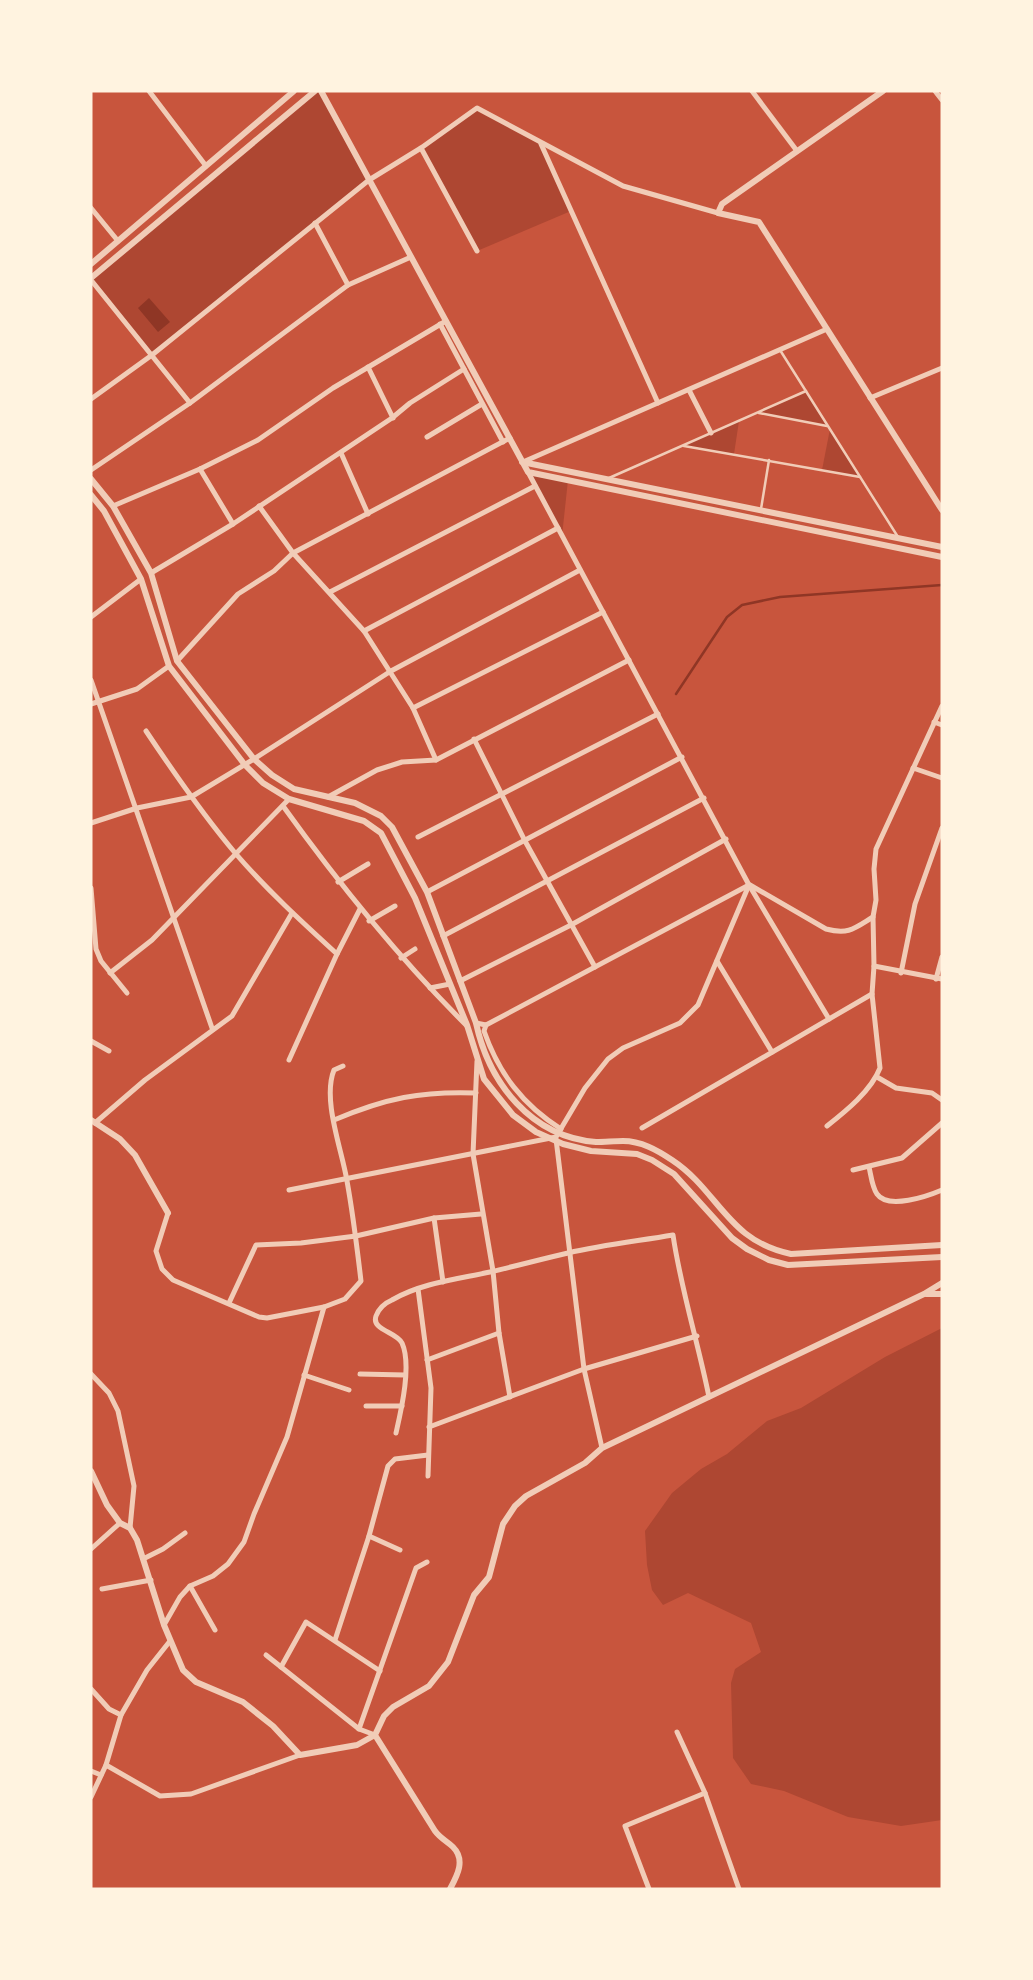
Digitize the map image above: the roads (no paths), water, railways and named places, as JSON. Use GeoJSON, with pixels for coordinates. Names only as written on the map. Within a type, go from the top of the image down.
{"type":"FeatureCollection","features":[{"type":"Feature","properties":{"kind":"street"},"geometry":{"type":"LineString","coordinates":[[150,91],[206,166]]}},
{"type":"Feature","properties":{"kind":"street"},"geometry":{"type":"LineString","coordinates":[[91,264],[294,91]]}},
{"type":"Feature","properties":{"kind":"street"},"geometry":{"type":"LineString","coordinates":[[190,403],[91,279],[315,91]]}},
{"type":"Feature","properties":{"kind":"street"},"geometry":{"type":"LineString","coordinates":[[752,91],[797,151]]}},
{"type":"Feature","properties":{"kind":"street"},"geometry":{"type":"LineString","coordinates":[[936,91],[942,100]]}},
{"type":"Feature","properties":{"kind":"street"},"geometry":{"type":"LineString","coordinates":[[718,213],[722,204],[880,92]]}},
{"type":"Feature","properties":{"kind":"street"},"geometry":{"type":"LineString","coordinates":[[324,93],[411,257],[464,370],[503,442]]}},
{"type":"Feature","properties":{"kind":"street"},"geometry":{"type":"LineString","coordinates":[[91,399],[152,355],[369,180],[421,148],[477,108],[541,144],[623,186],[718,213],[759,222],[942,510]]}},
{"type":"Feature","properties":{"kind":"street"},"geometry":{"type":"LineString","coordinates":[[541,144],[658,403]]}},
{"type":"Feature","properties":{"kind":"street"},"geometry":{"type":"LineString","coordinates":[[421,148],[478,251]]}},
{"type":"Feature","properties":{"kind":"street"},"geometry":{"type":"LineString","coordinates":[[91,208],[118,241]]}},
{"type":"Feature","properties":{"kind":"street"},"geometry":{"type":"LineString","coordinates":[[315,223],[348,285]]}},
{"type":"Feature","properties":{"kind":"street"},"geometry":{"type":"LineString","coordinates":[[91,470],[190,403],[348,285],[411,257]]}},
{"type":"Feature","properties":{"kind":"street"},"geometry":{"type":"LineString","coordinates":[[113,506],[200,469],[258,440],[368,367],[443,323]]}},
{"type":"Feature","properties":{"kind":"street"},"geometry":{"type":"LineString","coordinates":[[443,323],[510,438],[749,885],[829,1019]]}},
{"type":"Feature","properties":{"kind":"street"},"geometry":{"type":"LineString","coordinates":[[522,462],[827,329]]}},
{"type":"Feature","properties":{"kind":"street"},"geometry":{"type":"LineString","coordinates":[[368,367],[393,418]]}},
{"type":"Feature","properties":{"kind":"street"},"geometry":{"type":"LineString","coordinates":[[870,398],[942,368]]}},
{"type":"Feature","properties":{"kind":"street"},"geometry":{"type":"LineString","coordinates":[[151,573],[233,524],[393,418],[410,403],[464,370]]}},
{"type":"Feature","properties":{"kind":"street"},"geometry":{"type":"LineString","coordinates":[[689,390],[710,433]]}},
{"type":"Feature","properties":{"kind":"street"},"geometry":{"type":"LineString","coordinates":[[427,436],[482,404]]}},
{"type":"Feature","properties":{"kind":"street"},"geometry":{"type":"LineString","coordinates":[[176,661],[238,594],[274,572],[293,553],[510,438]]}},
{"type":"Feature","properties":{"kind":"street"},"geometry":{"type":"LineString","coordinates":[[341,453],[368,514]]}},
{"type":"Feature","properties":{"kind":"street"},"geometry":{"type":"LineString","coordinates":[[522,462],[942,547]]}},
{"type":"Feature","properties":{"kind":"street"},"geometry":{"type":"LineString","coordinates":[[200,469],[233,524]]}},
{"type":"Feature","properties":{"kind":"street"},"geometry":{"type":"LineString","coordinates":[[528,472],[942,557]]}},
{"type":"Feature","properties":{"kind":"street"},"geometry":{"type":"LineString","coordinates":[[91,479],[113,506],[151,573],[176,661],[254,759],[272,775],[294,789],[355,803],[381,816],[397,835],[427,892],[476,1023],[481,1045],[489,1066],[520,1108],[535,1119],[568,1136],[596,1142],[625,1141],[656,1150],[682,1167],[752,1241],[771,1250],[791,1254],[942,1246]]}},
{"type":"Feature","properties":{"kind":"street"},"geometry":{"type":"LineString","coordinates":[[330,592],[535,486]]}},
{"type":"Feature","properties":{"kind":"street"},"geometry":{"type":"LineString","coordinates":[[91,495],[104,511],[141,579],[169,666],[245,765],[263,783],[289,799],[352,816],[373,826],[381,833],[415,898],[467,1025],[484,1079],[493,1093],[513,1115],[536,1132],[554,1140],[591,1151],[620,1151],[637,1154],[652,1160],[674,1174],[732,1238],[747,1249],[769,1260],[788,1265],[942,1257]]}},
{"type":"Feature","properties":{"kind":"street"},"geometry":{"type":"LineString","coordinates":[[259,506],[293,553],[364,631],[413,708],[436,760]]}},
{"type":"Feature","properties":{"kind":"street"},"geometry":{"type":"LineString","coordinates":[[364,631],[558,528]]}},
{"type":"Feature","properties":{"kind":"street"},"geometry":{"type":"LineString","coordinates":[[91,823],[137,808],[191,797],[245,765],[391,671],[580,570]]}},
{"type":"Feature","properties":{"kind":"street"},"geometry":{"type":"LineString","coordinates":[[91,617],[141,579]]}},
{"type":"Feature","properties":{"kind":"street"},"geometry":{"type":"LineString","coordinates":[[413,708],[603,612]]}},
{"type":"Feature","properties":{"kind":"street"},"geometry":{"type":"LineString","coordinates":[[328,796],[377,770],[402,762],[436,760],[629,660]]}},
{"type":"Feature","properties":{"kind":"street"},"geometry":{"type":"LineString","coordinates":[[91,704],[137,689],[169,666]]}},
{"type":"Feature","properties":{"kind":"street"},"geometry":{"type":"LineString","coordinates":[[91,680],[100,700],[212,1028]]}},
{"type":"Feature","properties":{"kind":"street"},"geometry":{"type":"LineString","coordinates":[[827,1126],[846,1111],[877,1077],[880,1068],[872,994],[876,849],[942,706]]}},
{"type":"Feature","properties":{"kind":"street"},"geometry":{"type":"LineString","coordinates":[[418,838],[658,714]]}},
{"type":"Feature","properties":{"kind":"street"},"geometry":{"type":"LineString","coordinates":[[934,722],[942,725]]}},
{"type":"Feature","properties":{"kind":"street"},"geometry":{"type":"LineString","coordinates":[[146,730],[191,797],[236,855],[292,913],[337,954]]}},
{"type":"Feature","properties":{"kind":"street"},"geometry":{"type":"LineString","coordinates":[[474,739],[525,840],[595,967]]}},
{"type":"Feature","properties":{"kind":"street"},"geometry":{"type":"LineString","coordinates":[[427,892],[682,757]]}},
{"type":"Feature","properties":{"kind":"street"},"geometry":{"type":"LineString","coordinates":[[913,768],[942,778]]}},
{"type":"Feature","properties":{"kind":"street"},"geometry":{"type":"LineString","coordinates":[[444,936],[704,798]]}},
{"type":"Feature","properties":{"kind":"street"},"geometry":{"type":"LineString","coordinates":[[110,973],[152,940],[174,915],[236,855],[289,799]]}},
{"type":"Feature","properties":{"kind":"street"},"geometry":{"type":"LineString","coordinates":[[283,806],[369,921],[401,958],[467,1025]]}},
{"type":"Feature","properties":{"kind":"street"},"geometry":{"type":"LineString","coordinates":[[901,973],[915,904],[942,828]]}},
{"type":"Feature","properties":{"kind":"street"},"geometry":{"type":"LineString","coordinates":[[460,981],[572,924],[726,839]]}},
{"type":"Feature","properties":{"kind":"street"},"geometry":{"type":"LineString","coordinates":[[338,882],[368,864]]}},
{"type":"Feature","properties":{"kind":"street"},"geometry":{"type":"LineString","coordinates":[[749,885],[826,929],[840,933],[852,930],[873,916]]}},
{"type":"Feature","properties":{"kind":"street"},"geometry":{"type":"LineString","coordinates":[[602,1448],[584,1369],[556,1138],[586,1088],[608,1059],[623,1048],[680,1023],[698,1006],[749,885]]}},
{"type":"Feature","properties":{"kind":"street"},"geometry":{"type":"LineString","coordinates":[[476,1023],[486,1025],[749,885]]}},
{"type":"Feature","properties":{"kind":"street"},"geometry":{"type":"LineString","coordinates":[[91,888],[92,923],[100,961],[127,993]]}},
{"type":"Feature","properties":{"kind":"street"},"geometry":{"type":"LineString","coordinates":[[369,921],[395,906]]}},
{"type":"Feature","properties":{"kind":"street"},"geometry":{"type":"LineString","coordinates":[[290,1060],[337,954],[360,909]]}},
{"type":"Feature","properties":{"kind":"street"},"geometry":{"type":"LineString","coordinates":[[292,913],[232,1016],[212,1028],[93,1122],[120,1139],[135,1155],[168,1213],[156,1251],[162,1269],[173,1280],[259,1317],[267,1318],[324,1306],[345,1299],[361,1281],[347,1178],[332,1103],[332,1075],[334,1070],[343,1066]]}},
{"type":"Feature","properties":{"kind":"street"},"geometry":{"type":"LineString","coordinates":[[401,958],[415,949]]}},
{"type":"Feature","properties":{"kind":"street"},"geometry":{"type":"LineString","coordinates":[[874,966],[901,973],[939,979],[942,957]]}},
{"type":"Feature","properties":{"kind":"street"},"geometry":{"type":"LineString","coordinates":[[717,961],[772,1052]]}},
{"type":"Feature","properties":{"kind":"street"},"geometry":{"type":"LineString","coordinates":[[430,988],[450,984]]}},
{"type":"Feature","properties":{"kind":"street"},"geometry":{"type":"LineString","coordinates":[[642,1128],[872,994]]}},
{"type":"Feature","properties":{"kind":"street"},"geometry":{"type":"LineString","coordinates":[[486,1025],[484,1031],[490,1051],[507,1081],[525,1102],[561,1129]]}},
{"type":"Feature","properties":{"kind":"street"},"geometry":{"type":"LineString","coordinates":[[91,1041],[109,1051]]}},
{"type":"Feature","properties":{"kind":"street"},"geometry":{"type":"LineString","coordinates":[[477,1061],[473,1154],[481,1214],[493,1271],[499,1333],[510,1397]]}},
{"type":"Feature","properties":{"kind":"street"},"geometry":{"type":"LineString","coordinates":[[877,1077],[896,1088],[932,1093],[942,1100]]}},
{"type":"Feature","properties":{"kind":"street"},"geometry":{"type":"LineString","coordinates":[[334,1120],[368,1106],[404,1096],[440,1092],[476,1093]]}},
{"type":"Feature","properties":{"kind":"street"},"geometry":{"type":"LineString","coordinates":[[853,1170],[902,1158],[942,1123]]}},
{"type":"Feature","properties":{"kind":"street"},"geometry":{"type":"LineString","coordinates":[[289,1190],[556,1138]]}},
{"type":"Feature","properties":{"kind":"street"},"geometry":{"type":"LineString","coordinates":[[869,1167],[876,1192],[881,1198],[898,1201],[924,1198],[942,1190]]}},
{"type":"Feature","properties":{"kind":"street"},"geometry":{"type":"LineString","coordinates":[[229,1303],[256,1245],[301,1243],[356,1236],[434,1218],[481,1214]]}},
{"type":"Feature","properties":{"kind":"street"},"geometry":{"type":"LineString","coordinates":[[434,1218],[442,1282]]}},
{"type":"Feature","properties":{"kind":"street"},"geometry":{"type":"LineString","coordinates":[[396,1433],[402,1406],[405,1375],[403,1344],[397,1336],[378,1327],[376,1316],[382,1306],[392,1299],[442,1282],[570,1252],[673,1234],[680,1283],[696,1336],[709,1397]]}},
{"type":"Feature","properties":{"kind":"street"},"geometry":{"type":"LineString","coordinates":[[106,1765],[160,1796],[172,1797],[191,1794],[300,1755],[358,1745],[375,1735],[384,1716],[393,1707],[429,1686],[448,1662],[474,1595],[489,1576],[503,1524],[515,1506],[526,1496],[585,1462],[602,1448],[924,1294],[942,1283]]}},
{"type":"Feature","properties":{"kind":"street"},"geometry":{"type":"LineString","coordinates":[[418,1289],[431,1388],[428,1476]]}},
{"type":"Feature","properties":{"kind":"street"},"geometry":{"type":"LineString","coordinates":[[924,1294],[942,1294]]}},
{"type":"Feature","properties":{"kind":"street"},"geometry":{"type":"LineString","coordinates":[[164,1624],[190,1586],[213,1576],[228,1564],[244,1542],[287,1437],[324,1306]]}},
{"type":"Feature","properties":{"kind":"street"},"geometry":{"type":"LineString","coordinates":[[427,1360],[499,1333]]}},
{"type":"Feature","properties":{"kind":"street"},"geometry":{"type":"LineString","coordinates":[[429,1427],[584,1369],[696,1336]]}},
{"type":"Feature","properties":{"kind":"street"},"geometry":{"type":"LineString","coordinates":[[91,1374],[109,1393],[118,1411],[134,1486],[130,1528]]}},
{"type":"Feature","properties":{"kind":"street"},"geometry":{"type":"LineString","coordinates":[[360,1374],[405,1375]]}},
{"type":"Feature","properties":{"kind":"street"},"geometry":{"type":"LineString","coordinates":[[304,1375],[350,1390]]}},
{"type":"Feature","properties":{"kind":"street"},"geometry":{"type":"LineString","coordinates":[[366,1406],[402,1406]]}},
{"type":"Feature","properties":{"kind":"street"},"geometry":{"type":"LineString","coordinates":[[335,1640],[391,1461],[428,1455]]}},
{"type":"Feature","properties":{"kind":"street"},"geometry":{"type":"LineString","coordinates":[[91,1471],[107,1505],[120,1523],[130,1528],[137,1540],[170,1641],[183,1670],[196,1682],[242,1702],[273,1726],[300,1755]]}},
{"type":"Feature","properties":{"kind":"street"},"geometry":{"type":"LineString","coordinates":[[91,1549],[120,1523]]}},
{"type":"Feature","properties":{"kind":"street"},"geometry":{"type":"LineString","coordinates":[[143,1559],[163,1549],[185,1533]]}},
{"type":"Feature","properties":{"kind":"street"},"geometry":{"type":"LineString","coordinates":[[369,1536],[400,1550]]}},
{"type":"Feature","properties":{"kind":"street"},"geometry":{"type":"LineString","coordinates":[[359,1729],[416,1568],[427,1562]]}},
{"type":"Feature","properties":{"kind":"street"},"geometry":{"type":"LineString","coordinates":[[102,1589],[151,1580]]}},
{"type":"Feature","properties":{"kind":"street"},"geometry":{"type":"LineString","coordinates":[[190,1586],[215,1630]]}},
{"type":"Feature","properties":{"kind":"street"},"geometry":{"type":"LineString","coordinates":[[281,1667],[306,1622],[380,1671]]}},
{"type":"Feature","properties":{"kind":"street"},"geometry":{"type":"LineString","coordinates":[[91,1797],[106,1765],[121,1715],[148,1670],[170,1641]]}},
{"type":"Feature","properties":{"kind":"street"},"geometry":{"type":"LineString","coordinates":[[266,1655],[359,1729],[375,1735],[435,1831],[442,1840],[453,1847],[459,1857],[460,1866],[450,1889]]}},
{"type":"Feature","properties":{"kind":"street"},"geometry":{"type":"LineString","coordinates":[[91,1690],[109,1709],[121,1715]]}},
{"type":"Feature","properties":{"kind":"street"},"geometry":{"type":"LineString","coordinates":[[677,1732],[705,1793],[739,1889]]}},
{"type":"Feature","properties":{"kind":"street"},"geometry":{"type":"LineString","coordinates":[[91,1771],[101,1775]]}},
{"type":"Feature","properties":{"kind":"street"},"geometry":{"type":"LineString","coordinates":[[649,1889],[625,1826],[705,1793]]}},
{"type":"Feature","properties":{"kind":"lane"},"geometry":{"type":"LineString","coordinates":[[780,350],[899,538]]}},
{"type":"Feature","properties":{"kind":"lane"},"geometry":{"type":"LineString","coordinates":[[606,480],[806,391]]}},
{"type":"Feature","properties":{"kind":"lane"},"geometry":{"type":"LineString","coordinates":[[757,412],[828,426]]}},
{"type":"Feature","properties":{"kind":"lane"},"geometry":{"type":"LineString","coordinates":[[682,446],[860,477]]}},
{"type":"Feature","properties":{"kind":"lane"},"geometry":{"type":"LineString","coordinates":[[761,510],[769,460]]}},
{"type":"Feature","properties":{"kind":"waterway"},"geometry":{"type":"LineString","coordinates":[[676,694],[727,617],[742,605],[780,597],[942,585]]}}]}
